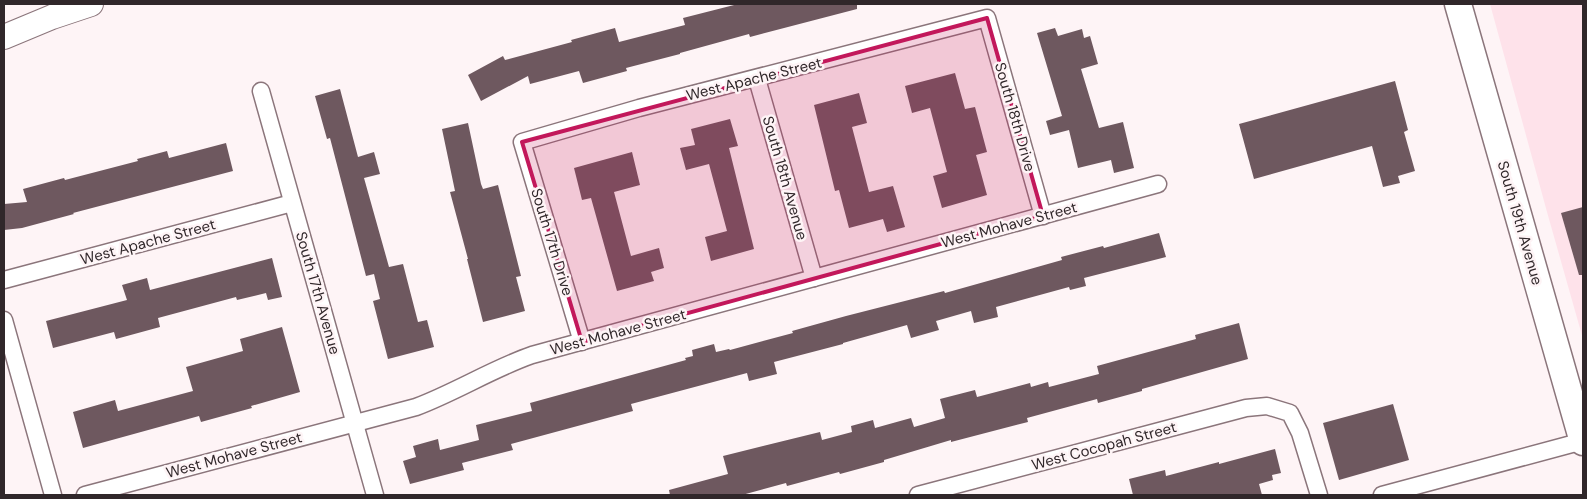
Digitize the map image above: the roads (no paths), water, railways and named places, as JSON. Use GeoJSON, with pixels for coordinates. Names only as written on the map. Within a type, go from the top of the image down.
{"type":"FeatureCollection","features":[{"type":"Feature","properties":{"kind":"main road"},"geometry":{"type":"LineString","coordinates":[[4,37],[91,4]]}},
{"type":"Feature","properties":{"kind":"main road","name":"South 19th Avenue"},"geometry":{"type":"LineString","coordinates":[[1458,4],[1583,441]]}},
{"type":"Feature","properties":{"kind":"street","name":"West Apache Street"},"geometry":{"type":"LineString","coordinates":[[522,142],[639,108],[988,18]]}},
{"type":"Feature","properties":{"kind":"street","name":"South 18th Drive"},"geometry":{"type":"LineString","coordinates":[[988,18],[1043,216]]}},
{"type":"Feature","properties":{"kind":"street","name":"South 18th Avenue"},"geometry":{"type":"LineString","coordinates":[[757,79],[814,278]]}},
{"type":"Feature","properties":{"kind":"street","name":"South 17th Avenue"},"geometry":{"type":"LineString","coordinates":[[261,91],[375,495]]}},
{"type":"Feature","properties":{"kind":"street","name":"South 17th Drive"},"geometry":{"type":"LineString","coordinates":[[522,142],[582,342]]}},
{"type":"Feature","properties":{"kind":"street","name":"West Mohave Street"},"geometry":{"type":"LineString","coordinates":[[85,495],[416,407],[444,396],[506,364],[532,355],[1158,184]]}},
{"type":"Feature","properties":{"kind":"street","name":"West Apache Street"},"geometry":{"type":"LineString","coordinates":[[4,280],[292,203]]}},
{"type":"Feature","properties":{"kind":"street"},"geometry":{"type":"LineString","coordinates":[[4,320],[53,495]]}},
{"type":"Feature","properties":{"kind":"street","name":"West Cocopah Street"},"geometry":{"type":"LineString","coordinates":[[918,495],[1246,408],[1268,406],[1290,413],[1300,433],[1319,495]]}},
{"type":"Feature","properties":{"kind":"street"},"geometry":{"type":"LineString","coordinates":[[1382,495],[1583,441]]}}]}
